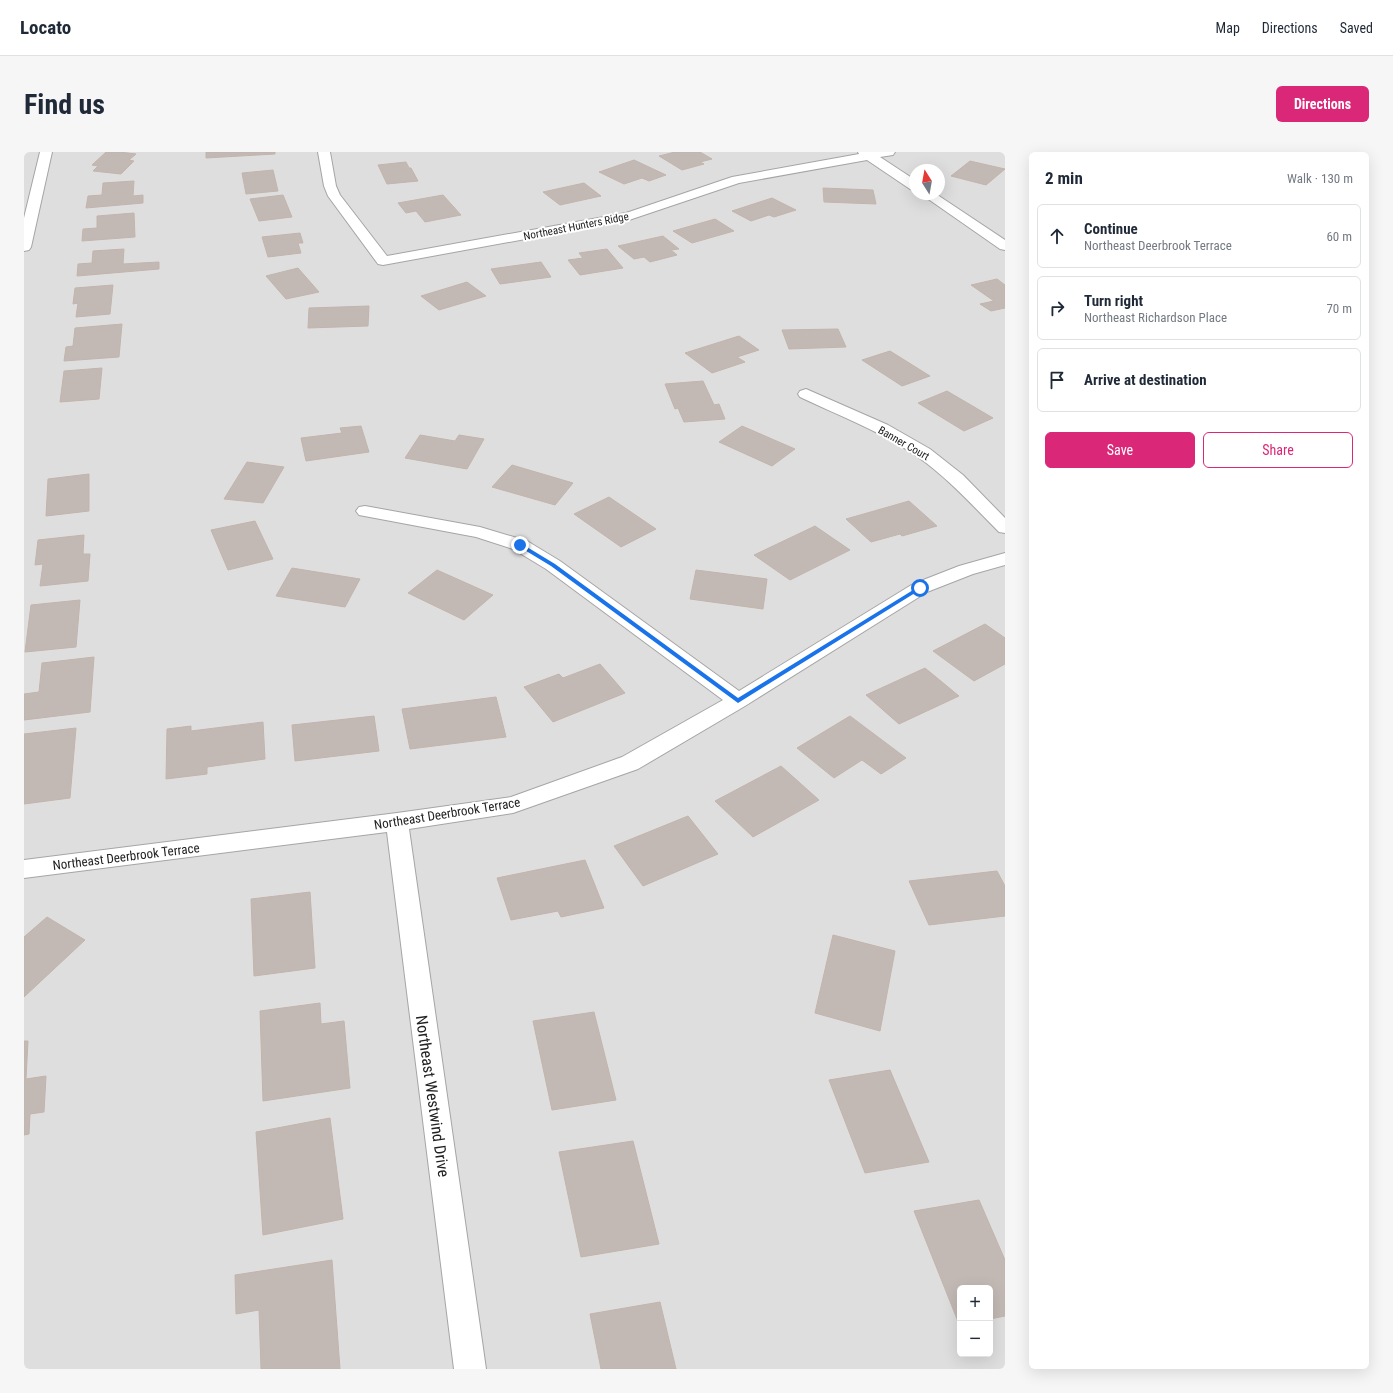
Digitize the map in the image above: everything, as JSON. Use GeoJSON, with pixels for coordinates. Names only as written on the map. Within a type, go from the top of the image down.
{"type":"FeatureCollection","features":[{"type":"Feature","properties":{"kind":"street"},"geometry":{"type":"LineString","coordinates":[[24,247],[46,152]]}},
{"type":"Feature","properties":{"kind":"street","name":"Northeast Hunters Ridge"},"geometry":{"type":"LineString","coordinates":[[324,152],[330,186],[334,196],[383,261],[629,216],[736,180],[867,154],[889,152]]}},
{"type":"Feature","properties":{"kind":"street"},"geometry":{"type":"LineString","coordinates":[[867,154],[909,182]]}},
{"type":"Feature","properties":{"kind":"street"},"geometry":{"type":"LineString","coordinates":[[936,200],[1005,246]]}},
{"type":"Feature","properties":{"kind":"street","name":"Banner Court"},"geometry":{"type":"LineString","coordinates":[[806,394],[887,432],[924,452],[955,477],[1005,528]]}},
{"type":"Feature","properties":{"kind":"street"},"geometry":{"type":"LineString","coordinates":[[365,511],[480,532],[520,545],[553,565],[738,701]]}},
{"type":"Feature","properties":{"kind":"street","name":"Northeast Deerbrook Terrace"},"geometry":{"type":"LineString","coordinates":[[24,869],[397,822],[513,805],[630,763],[738,701],[920,588],[966,570],[1005,559]]}},
{"type":"Feature","properties":{"kind":"street","name":"Northeast Westwind Drive"},"geometry":{"type":"LineString","coordinates":[[397,822],[470,1369]]}},
{"type":"Feature","properties":{"kind":"shaded area"},"geometry":{"type":"Polygon","coordinates":[[[24,152],[1005,152],[1005,1369],[24,1369],[24,152]]]}},
{"type":"Feature","properties":{"kind":"building"},"geometry":{"type":"Polygon","coordinates":[[[106,152],[136,154],[129,160],[134,161],[121,174],[93,171],[98,166],[92,165],[106,152]]]}},
{"type":"Feature","properties":{"kind":"building"},"geometry":{"type":"Polygon","coordinates":[[[206,152],[275,152],[275,154],[206,158],[206,152]]]}},
{"type":"Feature","properties":{"kind":"building"},"geometry":{"type":"Polygon","coordinates":[[[675,152],[700,152],[712,159],[700,162],[704,164],[682,170],[659,156],[675,152]]]}},
{"type":"Feature","properties":{"kind":"building"},"geometry":{"type":"Polygon","coordinates":[[[634,160],[666,175],[649,181],[642,178],[624,184],[599,172],[634,160]]]}},
{"type":"Feature","properties":{"kind":"building"},"geometry":{"type":"Polygon","coordinates":[[[970,161],[1005,169],[986,185],[951,176],[970,161]]]}},
{"type":"Feature","properties":{"kind":"building"},"geometry":{"type":"Polygon","coordinates":[[[406,162],[418,181],[387,184],[378,165],[406,162]]]}},
{"type":"Feature","properties":{"kind":"building"},"geometry":{"type":"Polygon","coordinates":[[[273,170],[278,191],[246,194],[242,173],[273,170]]]}},
{"type":"Feature","properties":{"kind":"building"},"geometry":{"type":"Polygon","coordinates":[[[134,181],[133,196],[143,195],[143,203],[86,208],[88,196],[102,195],[103,183],[134,181]]]}},
{"type":"Feature","properties":{"kind":"building"},"geometry":{"type":"Polygon","coordinates":[[[584,183],[601,196],[560,205],[543,192],[584,183]]]}},
{"type":"Feature","properties":{"kind":"building"},"geometry":{"type":"Polygon","coordinates":[[[823,188],[873,190],[876,204],[824,202],[823,188]]]}},
{"type":"Feature","properties":{"kind":"building"},"geometry":{"type":"Polygon","coordinates":[[[283,195],[292,217],[259,221],[250,199],[283,195]]]}},
{"type":"Feature","properties":{"kind":"building"},"geometry":{"type":"Polygon","coordinates":[[[443,195],[461,215],[425,222],[416,211],[406,213],[398,203],[443,195]]]}},
{"type":"Feature","properties":{"kind":"building"},"geometry":{"type":"Polygon","coordinates":[[[772,198],[796,210],[774,217],[769,215],[751,221],[732,211],[772,198]]]}},
{"type":"Feature","properties":{"kind":"building"},"geometry":{"type":"Polygon","coordinates":[[[134,213],[135,237],[82,241],[83,229],[97,228],[97,216],[134,213]]]}},
{"type":"Feature","properties":{"kind":"building"},"geometry":{"type":"Polygon","coordinates":[[[715,219],[734,231],[692,243],[673,231],[715,219]]]}},
{"type":"Feature","properties":{"kind":"building"},"geometry":{"type":"Polygon","coordinates":[[[300,233],[303,243],[298,243],[301,253],[268,257],[262,237],[300,233]]]}},
{"type":"Feature","properties":{"kind":"building"},"geometry":{"type":"Polygon","coordinates":[[[663,236],[679,249],[671,250],[677,255],[650,262],[644,257],[634,259],[618,246],[663,236]]]}},
{"type":"Feature","properties":{"kind":"building"},"geometry":{"type":"Polygon","coordinates":[[[124,249],[123,264],[159,262],[159,269],[77,276],[78,264],[92,263],[93,251],[124,249]]]}},
{"type":"Feature","properties":{"kind":"building"},"geometry":{"type":"Polygon","coordinates":[[[607,249],[623,268],[580,275],[568,260],[583,258],[579,253],[607,249]]]}},
{"type":"Feature","properties":{"kind":"building"},"geometry":{"type":"Polygon","coordinates":[[[541,262],[551,277],[500,284],[491,269],[541,262]]]}},
{"type":"Feature","properties":{"kind":"building"},"geometry":{"type":"Polygon","coordinates":[[[298,268],[319,292],[286,299],[266,276],[298,268]]]}},
{"type":"Feature","properties":{"kind":"building"},"geometry":{"type":"Polygon","coordinates":[[[997,279],[1005,285],[1005,308],[991,311],[980,304],[994,301],[971,285],[997,279]]]}},
{"type":"Feature","properties":{"kind":"building"},"geometry":{"type":"Polygon","coordinates":[[[467,282],[486,296],[439,310],[421,296],[467,282]]]}},
{"type":"Feature","properties":{"kind":"building"},"geometry":{"type":"Polygon","coordinates":[[[113,285],[110,314],[76,317],[78,303],[73,304],[75,288],[113,285]]]}},
{"type":"Feature","properties":{"kind":"building"},"geometry":{"type":"Polygon","coordinates":[[[369,306],[368,326],[308,328],[309,308],[369,306]]]}},
{"type":"Feature","properties":{"kind":"building"},"geometry":{"type":"Polygon","coordinates":[[[122,324],[119,357],[64,361],[66,347],[73,346],[75,328],[122,324]]]}},
{"type":"Feature","properties":{"kind":"building"},"geometry":{"type":"Polygon","coordinates":[[[838,329],[846,347],[789,349],[782,330],[838,329]]]}},
{"type":"Feature","properties":{"kind":"building"},"geometry":{"type":"Polygon","coordinates":[[[739,336],[759,350],[737,357],[745,362],[712,373],[685,353],[739,336]]]}},
{"type":"Feature","properties":{"kind":"building"},"geometry":{"type":"Polygon","coordinates":[[[890,351],[930,376],[902,386],[862,360],[890,351]]]}},
{"type":"Feature","properties":{"kind":"building"},"geometry":{"type":"Polygon","coordinates":[[[102,368],[99,399],[60,402],[64,371],[102,368]]]}},
{"type":"Feature","properties":{"kind":"building"},"geometry":{"type":"Polygon","coordinates":[[[703,381],[714,405],[719,404],[725,419],[684,422],[678,408],[675,409],[665,384],[703,381]]]}},
{"type":"Feature","properties":{"kind":"building"},"geometry":{"type":"Polygon","coordinates":[[[947,391],[993,418],[964,431],[918,403],[947,391]]]}},
{"type":"Feature","properties":{"kind":"building"},"geometry":{"type":"Polygon","coordinates":[[[361,426],[369,452],[306,461],[301,438],[342,433],[340,428],[361,426]]]}},
{"type":"Feature","properties":{"kind":"building"},"geometry":{"type":"Polygon","coordinates":[[[742,426],[795,449],[772,466],[719,442],[742,426]]]}},
{"type":"Feature","properties":{"kind":"building"},"geometry":{"type":"Polygon","coordinates":[[[420,435],[455,441],[459,435],[484,439],[467,469],[405,458],[420,435]]]}},
{"type":"Feature","properties":{"kind":"building"},"geometry":{"type":"Polygon","coordinates":[[[247,462],[284,467],[263,503],[224,499],[247,462]]]}},
{"type":"Feature","properties":{"kind":"building"},"geometry":{"type":"Polygon","coordinates":[[[512,465],[573,483],[555,505],[492,487],[512,465]]]}},
{"type":"Feature","properties":{"kind":"building"},"geometry":{"type":"Polygon","coordinates":[[[89,474],[89,511],[46,516],[48,479],[89,474]]]}},
{"type":"Feature","properties":{"kind":"building"},"geometry":{"type":"Polygon","coordinates":[[[609,497],[656,529],[621,547],[574,514],[609,497]]]}},
{"type":"Feature","properties":{"kind":"building"},"geometry":{"type":"Polygon","coordinates":[[[909,501],[937,526],[902,536],[900,534],[871,542],[846,519],[909,501]]]}},
{"type":"Feature","properties":{"kind":"building"},"geometry":{"type":"Polygon","coordinates":[[[255,521],[273,559],[228,570],[211,530],[255,521]]]}},
{"type":"Feature","properties":{"kind":"building"},"geometry":{"type":"Polygon","coordinates":[[[815,526],[850,550],[790,580],[754,555],[815,526]]]}},
{"type":"Feature","properties":{"kind":"building"},"geometry":{"type":"Polygon","coordinates":[[[84,535],[83,554],[90,554],[88,581],[40,586],[43,564],[35,565],[38,540],[84,535]]]}},
{"type":"Feature","properties":{"kind":"building"},"geometry":{"type":"Polygon","coordinates":[[[292,568],[360,579],[345,607],[276,596],[292,568]]]}},
{"type":"Feature","properties":{"kind":"building"},"geometry":{"type":"Polygon","coordinates":[[[437,570],[493,595],[464,620],[408,593],[437,570]]]}},
{"type":"Feature","properties":{"kind":"building"},"geometry":{"type":"Polygon","coordinates":[[[696,570],[767,579],[763,609],[690,599],[696,570]]]}},
{"type":"Feature","properties":{"kind":"building"},"geometry":{"type":"Polygon","coordinates":[[[80,600],[76,647],[25,652],[31,605],[80,600]]]}},
{"type":"Feature","properties":{"kind":"building"},"geometry":{"type":"Polygon","coordinates":[[[985,624],[1005,638],[1005,664],[974,681],[933,651],[985,624]]]}},
{"type":"Feature","properties":{"kind":"building"},"geometry":{"type":"Polygon","coordinates":[[[94,657],[90,712],[24,720],[24,694],[39,692],[42,663],[94,657]]]}},
{"type":"Feature","properties":{"kind":"building"},"geometry":{"type":"Polygon","coordinates":[[[600,664],[625,693],[553,722],[524,687],[559,674],[563,678],[600,664]]]}},
{"type":"Feature","properties":{"kind":"building"},"geometry":{"type":"Polygon","coordinates":[[[925,668],[959,696],[899,724],[866,695],[925,668]]]}},
{"type":"Feature","properties":{"kind":"building"},"geometry":{"type":"Polygon","coordinates":[[[496,697],[506,737],[410,749],[402,709],[496,697]]]}},
{"type":"Feature","properties":{"kind":"building"},"geometry":{"type":"Polygon","coordinates":[[[374,716],[379,751],[295,761],[292,725],[374,716]]]}},
{"type":"Feature","properties":{"kind":"building"},"geometry":{"type":"Polygon","coordinates":[[[850,716],[906,758],[881,774],[862,760],[834,778],[797,748],[850,716]]]}},
{"type":"Feature","properties":{"kind":"building"},"geometry":{"type":"Polygon","coordinates":[[[263,722],[265,759],[207,767],[207,774],[166,779],[167,729],[191,726],[191,731],[263,722]]]}},
{"type":"Feature","properties":{"kind":"building"},"geometry":{"type":"Polygon","coordinates":[[[76,728],[70,798],[24,804],[24,734],[76,728]]]}},
{"type":"Feature","properties":{"kind":"building"},"geometry":{"type":"Polygon","coordinates":[[[781,766],[819,800],[753,837],[715,801],[781,766]]]}},
{"type":"Feature","properties":{"kind":"building"},"geometry":{"type":"Polygon","coordinates":[[[688,816],[718,854],[643,886],[614,846],[688,816]]]}},
{"type":"Feature","properties":{"kind":"building"},"geometry":{"type":"Polygon","coordinates":[[[585,860],[604,908],[561,917],[558,911],[511,920],[497,878],[585,860]]]}},
{"type":"Feature","properties":{"kind":"building"},"geometry":{"type":"Polygon","coordinates":[[[997,871],[1005,886],[1005,916],[929,925],[909,881],[997,871]]]}},
{"type":"Feature","properties":{"kind":"building"},"geometry":{"type":"Polygon","coordinates":[[[310,892],[315,968],[254,976],[251,899],[310,892]]]}},
{"type":"Feature","properties":{"kind":"building"},"geometry":{"type":"Polygon","coordinates":[[[47,917],[85,940],[24,997],[24,937],[47,917]]]}},
{"type":"Feature","properties":{"kind":"building"},"geometry":{"type":"Polygon","coordinates":[[[833,935],[895,951],[880,1031],[815,1013],[833,935]]]}},
{"type":"Feature","properties":{"kind":"building"},"geometry":{"type":"Polygon","coordinates":[[[320,1003],[321,1024],[344,1021],[350,1088],[263,1101],[260,1011],[320,1003]]]}},
{"type":"Feature","properties":{"kind":"building"},"geometry":{"type":"Polygon","coordinates":[[[594,1012],[616,1100],[552,1110],[533,1021],[594,1012]]]}},
{"type":"Feature","properties":{"kind":"building"},"geometry":{"type":"Polygon","coordinates":[[[24,1041],[28,1041],[26,1079],[46,1076],[44,1112],[30,1114],[29,1134],[24,1135],[24,1041]]]}},
{"type":"Feature","properties":{"kind":"building"},"geometry":{"type":"Polygon","coordinates":[[[890,1070],[929,1162],[865,1173],[829,1080],[890,1070]]]}},
{"type":"Feature","properties":{"kind":"building"},"geometry":{"type":"Polygon","coordinates":[[[330,1118],[343,1219],[263,1235],[256,1132],[330,1118]]]}},
{"type":"Feature","properties":{"kind":"building"},"geometry":{"type":"Polygon","coordinates":[[[633,1141],[659,1244],[581,1257],[559,1152],[633,1141]]]}},
{"type":"Feature","properties":{"kind":"building"},"geometry":{"type":"Polygon","coordinates":[[[979,1200],[1005,1260],[1005,1316],[993,1318],[993,1285],[957,1285],[957,1319],[914,1211],[979,1200]]]}},
{"type":"Feature","properties":{"kind":"building"},"geometry":{"type":"Polygon","coordinates":[[[332,1260],[340,1369],[261,1369],[259,1310],[236,1314],[235,1275],[332,1260]]]}},
{"type":"Feature","properties":{"kind":"building"},"geometry":{"type":"Polygon","coordinates":[[[660,1302],[676,1369],[601,1369],[590,1314],[660,1302]]]}},
{"type":"Feature","properties":{"kind":"route"},"geometry":{"type":"LineString","coordinates":[[520,545],[553,565],[738,701],[920,588]]}}]}
